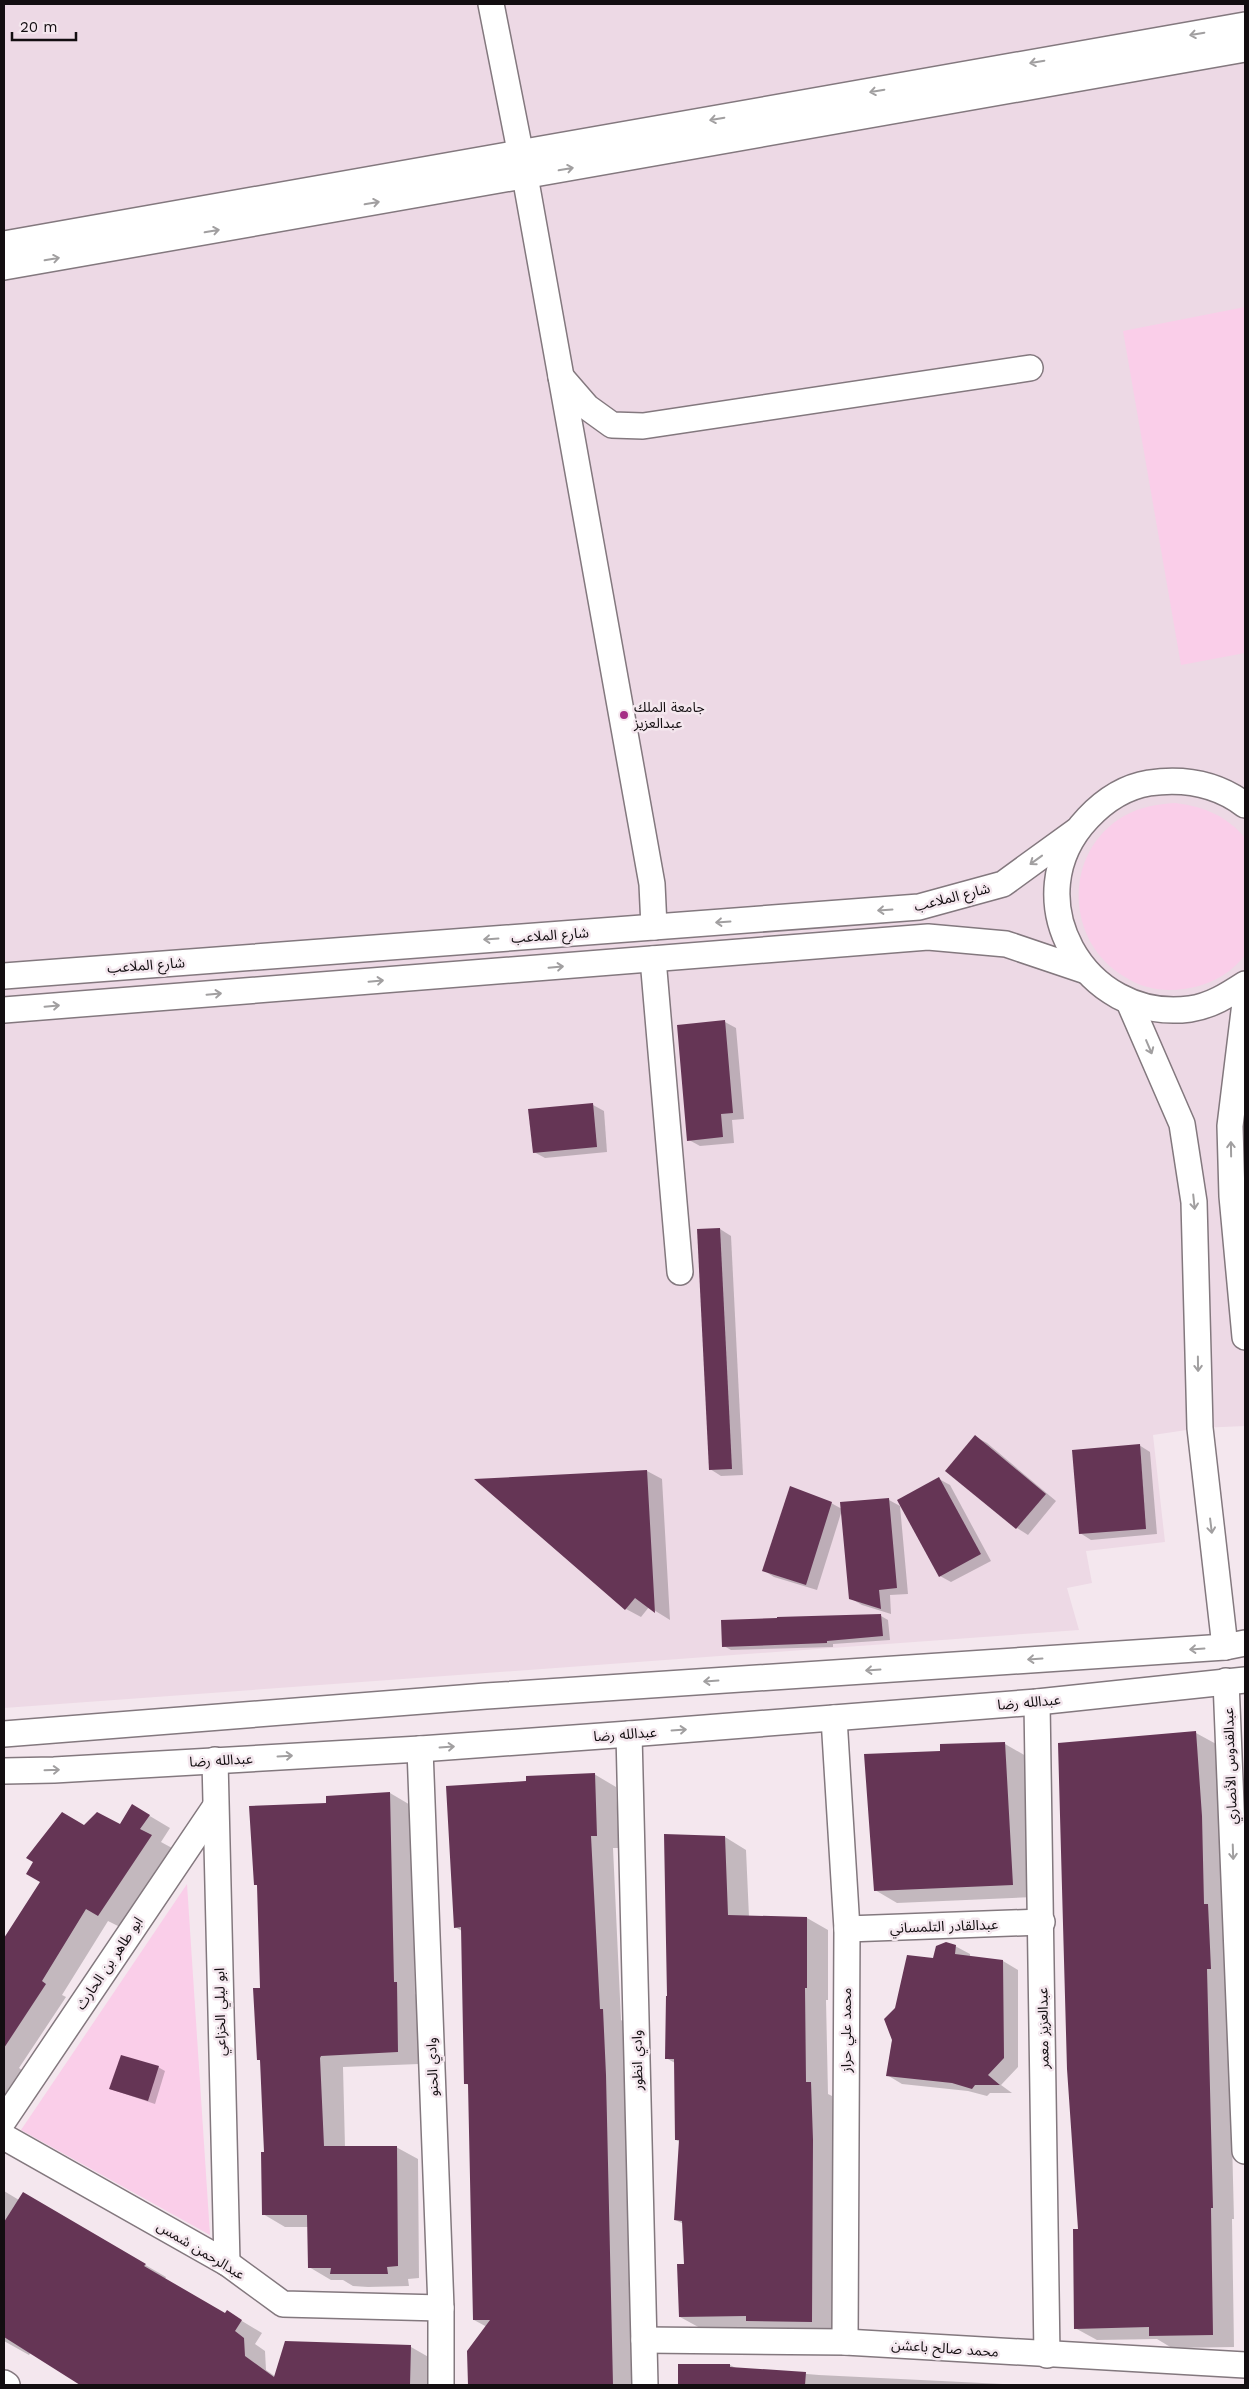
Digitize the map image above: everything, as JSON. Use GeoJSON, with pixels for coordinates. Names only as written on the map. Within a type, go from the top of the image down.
{"type":"FeatureCollection","features":[{"type":"Feature","properties":{"kind":"street"},"geometry":{"type":"LineString","coordinates":[[491,4],[523,165],[652,884],[654,927]]}},
{"type":"Feature","properties":{"kind":"street"},"geometry":{"type":"LineString","coordinates":[[4,268],[1245,25]]}},
{"type":"Feature","properties":{"kind":"street"},"geometry":{"type":"LineString","coordinates":[[4,244],[523,165],[1245,49]]}},
{"type":"Feature","properties":{"kind":"street"},"geometry":{"type":"LineString","coordinates":[[561,376],[587,407],[612,425],[643,426],[1030,368]]}},
{"type":"Feature","properties":{"kind":"street"},"geometry":{"type":"LineString","coordinates":[[1245,805],[1211,786],[1173,779],[1136,785],[1102,803],[1076,831],[1060,865],[1057,903],[1065,940],[1086,971],[1106,989],[1129,1002],[1160,1010],[1191,1009],[1221,1000],[1245,984]]}},
{"type":"Feature","properties":{"kind":"street","name":"شارع الملاعب"},"geometry":{"type":"LineString","coordinates":[[4,976],[919,907],[1003,884],[1076,831]]}},
{"type":"Feature","properties":{"kind":"street"},"geometry":{"type":"LineString","coordinates":[[4,1010],[928,937],[1006,944],[1086,971]]}},
{"type":"Feature","properties":{"kind":"street"},"geometry":{"type":"LineString","coordinates":[[653,959],[680,1272]]}},
{"type":"Feature","properties":{"kind":"street"},"geometry":{"type":"LineString","coordinates":[[4,1734],[486,1696],[1235,1645],[1200,1428],[1194,1202],[1182,1124],[1129,1002]]}},
{"type":"Feature","properties":{"kind":"street"},"geometry":{"type":"LineString","coordinates":[[1245,1003],[1230,1126],[1232,1196],[1245,1338]]}},
{"type":"Feature","properties":{"kind":"street","name":"عبدالله رضا"},"geometry":{"type":"LineString","coordinates":[[4,1771],[54,1770],[420,1749],[628,1734],[1037,1702],[1236,1681]]}},
{"type":"Feature","properties":{"kind":"street","name":"عبدالقدوس الأنصاري"},"geometry":{"type":"LineString","coordinates":[[1236,1681],[1245,2151]]}},
{"type":"Feature","properties":{"kind":"street","name":"عبدالعزيز معمر"},"geometry":{"type":"LineString","coordinates":[[1037,1702],[1042,1922],[1047,2355]]}},
{"type":"Feature","properties":{"kind":"street","name":"محمد علي حراز"},"geometry":{"type":"LineString","coordinates":[[834,1718],[847,1929],[845,2342]]}},
{"type":"Feature","properties":{"kind":"street","name":"وادي انظور"},"geometry":{"type":"LineString","coordinates":[[628,1734],[645,2385]]}},
{"type":"Feature","properties":{"kind":"street","name":"وادي الحنو"},"geometry":{"type":"LineString","coordinates":[[420,1749],[441,2308],[440,2385]]}},
{"type":"Feature","properties":{"kind":"street","name":"ابو ليلي الخزاعي"},"geometry":{"type":"LineString","coordinates":[[215,1760],[227,2263]]}},
{"type":"Feature","properties":{"kind":"street","name":"ابو طاهر بن الحارث"},"geometry":{"type":"LineString","coordinates":[[4,2120],[215,1807]]}},
{"type":"Feature","properties":{"kind":"street","name":"عبدالقادر التلمساني"},"geometry":{"type":"LineString","coordinates":[[847,1929],[1042,1922]]}},
{"type":"Feature","properties":{"kind":"street","name":"عبدالرحمن شمس"},"geometry":{"type":"LineString","coordinates":[[4,2137],[227,2263],[283,2304],[441,2308]]}},
{"type":"Feature","properties":{"kind":"street","name":"محمد صالح باعشن"},"geometry":{"type":"LineString","coordinates":[[644,2340],[845,2342],[1245,2365]]}},
{"type":"Feature","properties":{"kind":"shaded area","name":"جامعة الملك عبدالعزيز"},"geometry":{"type":"Polygon","coordinates":[[[4,4],[1245,4],[1245,1426],[1200,1428],[1153,1435],[1165,1542],[1086,1551],[1092,1583],[1067,1588],[1079,1630],[4,1708],[4,4]]]}},
{"type":"Feature","properties":{"kind":"shaded area"},"geometry":{"type":"Polygon","coordinates":[[[1245,307],[1245,653],[1181,665],[1123,331],[1245,307]]]}},
{"type":"Feature","properties":{"kind":"shaded area"},"geometry":{"type":"Polygon","coordinates":[[[1185,804],[1214,813],[1238,830],[1245,838],[1245,955],[1218,978],[1193,987],[1168,990],[1138,984],[1105,962],[1091,942],[1082,920],[1079,897],[1081,874],[1090,851],[1104,832],[1124,816],[1136,810],[1155,805],[1185,804]]]}},
{"type":"Feature","properties":{"kind":"shaded area"},"geometry":{"type":"Polygon","coordinates":[[[187,1884],[210,2235],[21,2130],[187,1884]]]}},
{"type":"Feature","properties":{"kind":"building"},"geometry":{"type":"Polygon","coordinates":[[[725,1020],[733,1113],[721,1114],[723,1137],[687,1141],[677,1025],[725,1020]]]}},
{"type":"Feature","properties":{"kind":"building"},"geometry":{"type":"Polygon","coordinates":[[[593,1103],[597,1147],[533,1153],[528,1109],[593,1103]]]}},
{"type":"Feature","properties":{"kind":"building"},"geometry":{"type":"Polygon","coordinates":[[[720,1228],[732,1469],[709,1470],[697,1229],[720,1228]]]}},
{"type":"Feature","properties":{"kind":"building"},"geometry":{"type":"Polygon","coordinates":[[[975,1435],[1046,1494],[1016,1529],[945,1471],[975,1435]]]}},
{"type":"Feature","properties":{"kind":"building"},"geometry":{"type":"Polygon","coordinates":[[[1140,1444],[1146,1529],[1079,1534],[1072,1450],[1140,1444]]]}},
{"type":"Feature","properties":{"kind":"building"},"geometry":{"type":"Polygon","coordinates":[[[647,1470],[655,1613],[635,1598],[625,1610],[474,1479],[647,1470]]]}},
{"type":"Feature","properties":{"kind":"building"},"geometry":{"type":"Polygon","coordinates":[[[939,1477],[981,1554],[939,1577],[897,1500],[939,1477]]]}},
{"type":"Feature","properties":{"kind":"building"},"geometry":{"type":"Polygon","coordinates":[[[790,1486],[832,1502],[806,1585],[762,1571],[790,1486]]]}},
{"type":"Feature","properties":{"kind":"building"},"geometry":{"type":"Polygon","coordinates":[[[889,1498],[897,1588],[879,1590],[881,1609],[849,1599],[840,1502],[889,1498]]]}},
{"type":"Feature","properties":{"kind":"building"},"geometry":{"type":"Polygon","coordinates":[[[881,1614],[883,1636],[827,1641],[827,1643],[722,1647],[721,1620],[881,1614]]]}},
{"type":"Feature","properties":{"kind":"building"},"geometry":{"type":"Polygon","coordinates":[[[1196,1731],[1202,1816],[1204,1904],[1208,1904],[1211,1969],[1207,1969],[1213,2208],[1211,2208],[1213,2335],[1149,2336],[1149,2327],[1074,2329],[1073,2229],[1078,2229],[1067,2069],[1058,1743],[1196,1731]]]}},
{"type":"Feature","properties":{"kind":"building"},"geometry":{"type":"Polygon","coordinates":[[[1005,1742],[1013,1885],[874,1891],[864,1754],[940,1751],[940,1744],[1005,1742]]]}},
{"type":"Feature","properties":{"kind":"building"},"geometry":{"type":"Polygon","coordinates":[[[595,1773],[597,1836],[591,1836],[600,2009],[603,2009],[606,2075],[613,2385],[468,2385],[467,2351],[490,2320],[473,2320],[468,2084],[464,2084],[461,1927],[454,1928],[446,1786],[526,1781],[526,1776],[595,1773]]]}},
{"type":"Feature","properties":{"kind":"building"},"geometry":{"type":"Polygon","coordinates":[[[390,1792],[394,1982],[397,1982],[398,2052],[321,2056],[320,2058],[324,2146],[397,2146],[398,2266],[387,2267],[388,2274],[330,2274],[331,2268],[308,2268],[307,2215],[262,2215],[261,2152],[264,2152],[260,2060],[257,2060],[253,1988],[260,1988],[257,1885],[254,1885],[249,1806],[326,1803],[326,1796],[390,1792]]]}},
{"type":"Feature","properties":{"kind":"building"},"geometry":{"type":"Polygon","coordinates":[[[132,1804],[150,1815],[140,1829],[152,1835],[98,1916],[86,1909],[42,1981],[46,1984],[4,2048],[4,1938],[40,1882],[26,1874],[33,1862],[26,1858],[62,1812],[84,1825],[97,1812],[120,1824],[132,1804]]]}},
{"type":"Feature","properties":{"kind":"building"},"geometry":{"type":"Polygon","coordinates":[[[664,1834],[725,1836],[728,1915],[807,1917],[807,1988],[805,1988],[806,2082],[811,2082],[813,2140],[812,2322],[746,2321],[746,2316],[679,2317],[677,2264],[684,2264],[682,2221],[674,2220],[679,2140],[675,2140],[674,2059],[665,2059],[667,1996],[664,1834]]]}},
{"type":"Feature","properties":{"kind":"building"},"geometry":{"type":"Polygon","coordinates":[[[946,1942],[956,1945],[955,1954],[1003,1960],[1004,2058],[988,2075],[1000,2085],[975,2085],[972,2089],[952,2083],[886,2076],[892,2040],[884,2019],[895,2008],[907,1955],[933,1958],[936,1946],[946,1942]]]}},
{"type":"Feature","properties":{"kind":"building"},"geometry":{"type":"Polygon","coordinates":[[[121,2055],[159,2066],[148,2101],[109,2089],[121,2055]]]}},
{"type":"Feature","properties":{"kind":"building"},"geometry":{"type":"Polygon","coordinates":[[[23,2192],[146,2264],[144,2266],[225,2313],[227,2310],[242,2320],[235,2331],[244,2338],[245,2356],[274,2377],[285,2341],[411,2345],[410,2385],[80,2385],[4,2337],[4,2222],[23,2192]]]}},
{"type":"Feature","properties":{"kind":"building"},"geometry":{"type":"Polygon","coordinates":[[[678,2364],[730,2364],[730,2367],[806,2372],[805,2385],[678,2385],[678,2364]]]}},
{"type":"Feature","properties":{"kind":"place","name":"جامعة الملك عبدالعزيز"},"geometry":{"type":"Point","coordinates":[624,715]}}]}
